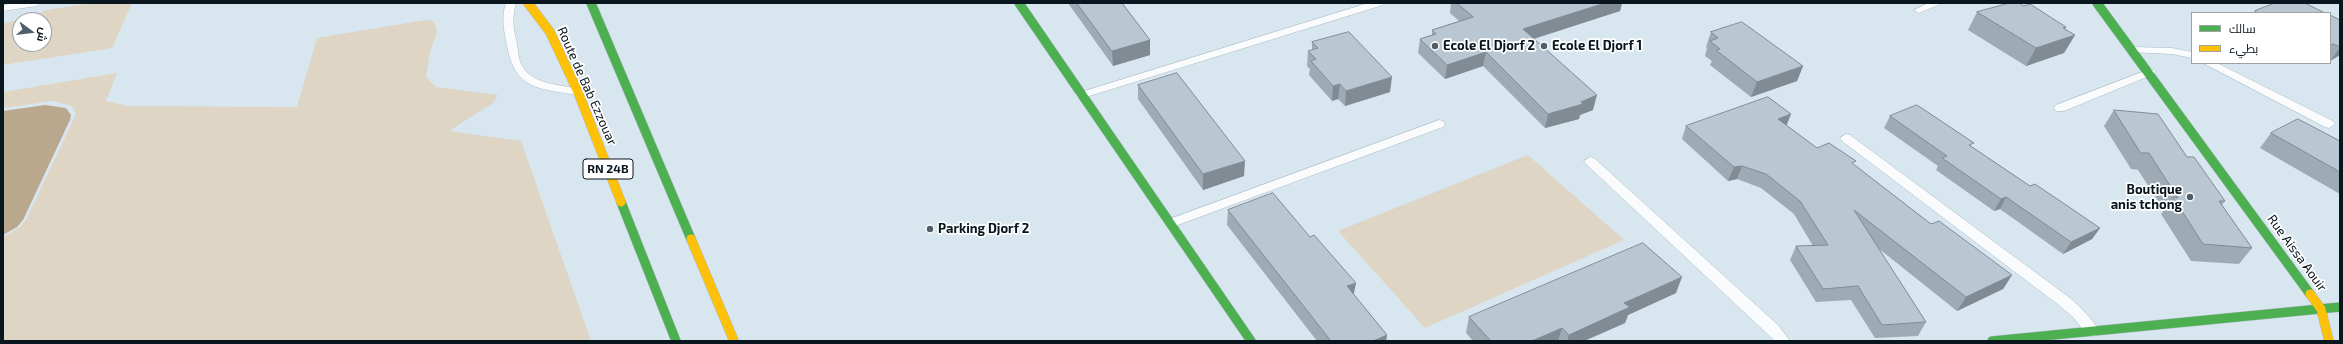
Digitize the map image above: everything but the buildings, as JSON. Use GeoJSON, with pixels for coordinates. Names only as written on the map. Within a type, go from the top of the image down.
{"type":"FeatureCollection","features":[{"type":"Feature","properties":{"kind":"street","name":"Route de Bab Ezzouar"},"geometry":{"type":"LineString","coordinates":[[528,3],[550,32],[578,92],[676,341]]}},
{"type":"Feature","properties":{"kind":"street"},"geometry":{"type":"LineString","coordinates":[[592,3],[734,341]]}},
{"type":"Feature","properties":{"kind":"street"},"geometry":{"type":"LineString","coordinates":[[1019,3],[1251,341]]}},
{"type":"Feature","properties":{"kind":"street","name":"Rue Aissa Aouir"},"geometry":{"type":"LineString","coordinates":[[2097,3],[2150,72],[2321,309]]}},
{"type":"Feature","properties":{"kind":"street"},"geometry":{"type":"LineString","coordinates":[[2329,341],[2321,309],[2340,307]]}},
{"type":"Feature","properties":{"kind":"street","name":"Rue Aissa Aouir"},"geometry":{"type":"LineString","coordinates":[[1992,341],[2053,338],[2092,331],[2321,309]]}},
{"type":"Feature","properties":{"kind":"lane"},"geometry":{"type":"LineString","coordinates":[[3,8],[36,3]]}},
{"type":"Feature","properties":{"kind":"lane"},"geometry":{"type":"LineString","coordinates":[[511,3],[507,18],[508,26],[516,64],[520,71],[535,82],[578,92]]}},
{"type":"Feature","properties":{"kind":"lane"},"geometry":{"type":"LineString","coordinates":[[1082,95],[1379,3]]}},
{"type":"Feature","properties":{"kind":"lane"},"geometry":{"type":"LineString","coordinates":[[1919,10],[1938,3]]}},
{"type":"Feature","properties":{"kind":"lane"},"geometry":{"type":"LineString","coordinates":[[2133,50],[2172,51],[2191,56]]}},
{"type":"Feature","properties":{"kind":"lane"},"geometry":{"type":"LineString","coordinates":[[2210,64],[2329,124]]}},
{"type":"Feature","properties":{"kind":"lane"},"geometry":{"type":"LineString","coordinates":[[2060,108],[2150,72]]}},
{"type":"Feature","properties":{"kind":"lane"},"geometry":{"type":"LineString","coordinates":[[1171,223],[1439,124]]}},
{"type":"Feature","properties":{"kind":"lane"},"geometry":{"type":"LineString","coordinates":[[1846,138],[2065,302],[2078,313],[2092,331]]}},
{"type":"Feature","properties":{"kind":"lane"},"geometry":{"type":"LineString","coordinates":[[1590,160],[1774,329],[1782,341]]}},
{"type":"Feature","properties":{"kind":"shaded area"},"geometry":{"type":"Polygon","coordinates":[[[95,3],[132,3],[112,48],[3,65],[3,24],[12,21],[12,52],[52,52],[52,12],[41,12],[51,9],[95,3]]]}},
{"type":"Feature","properties":{"kind":"shaded area"},"geometry":{"type":"Polygon","coordinates":[[[426,20],[434,21],[437,32],[430,52],[426,77],[436,87],[498,95],[493,103],[449,131],[521,141],[591,341],[3,341],[3,237],[20,227],[26,220],[76,114],[72,106],[53,101],[3,108],[3,92],[117,73],[106,101],[128,106],[297,107],[317,38],[426,20]]]}},
{"type":"Feature","properties":{"kind":"shaded area"},"geometry":{"type":"Polygon","coordinates":[[[45,105],[66,108],[71,115],[70,120],[23,220],[17,227],[3,235],[3,111],[45,105]]]}},
{"type":"Feature","properties":{"kind":"shaded area"},"geometry":{"type":"Polygon","coordinates":[[[1528,155],[1624,240],[1425,328],[1338,231],[1528,155]]]}},
{"type":"Feature","properties":{"kind":"traffic: fast"},"geometry":{"type":"LineString","coordinates":[[591,3],[691,239]]}},
{"type":"Feature","properties":{"kind":"traffic: fast"},"geometry":{"type":"LineString","coordinates":[[1019,3],[1251,341]]}},
{"type":"Feature","properties":{"kind":"traffic: fast"},"geometry":{"type":"LineString","coordinates":[[2097,3],[2310,294]]}},
{"type":"Feature","properties":{"kind":"traffic: fast"},"geometry":{"type":"LineString","coordinates":[[621,202],[676,341]]}},
{"type":"Feature","properties":{"kind":"traffic: fast"},"geometry":{"type":"LineString","coordinates":[[1992,341],[2340,307]]}},
{"type":"Feature","properties":{"kind":"traffic: slow"},"geometry":{"type":"LineString","coordinates":[[528,3],[550,32],[578,92],[621,202]]}},
{"type":"Feature","properties":{"kind":"traffic: slow"},"geometry":{"type":"LineString","coordinates":[[691,239],[734,341]]}},
{"type":"Feature","properties":{"kind":"traffic: slow"},"geometry":{"type":"LineString","coordinates":[[2310,294],[2321,309],[2329,341]]}},
{"type":"Feature","properties":{"kind":"place","name":"Ecole El Djorf 2"},"geometry":{"type":"Point","coordinates":[1435,46]}},
{"type":"Feature","properties":{"kind":"place","name":"Ecole El Djorf 1"},"geometry":{"type":"Point","coordinates":[1544,46]}},
{"type":"Feature","properties":{"kind":"place","name":"Boutique anis tchong"},"geometry":{"type":"Point","coordinates":[2190,197]}},
{"type":"Feature","properties":{"kind":"place","name":"Parking Djorf 2"},"geometry":{"type":"Point","coordinates":[930,229]}}]}
